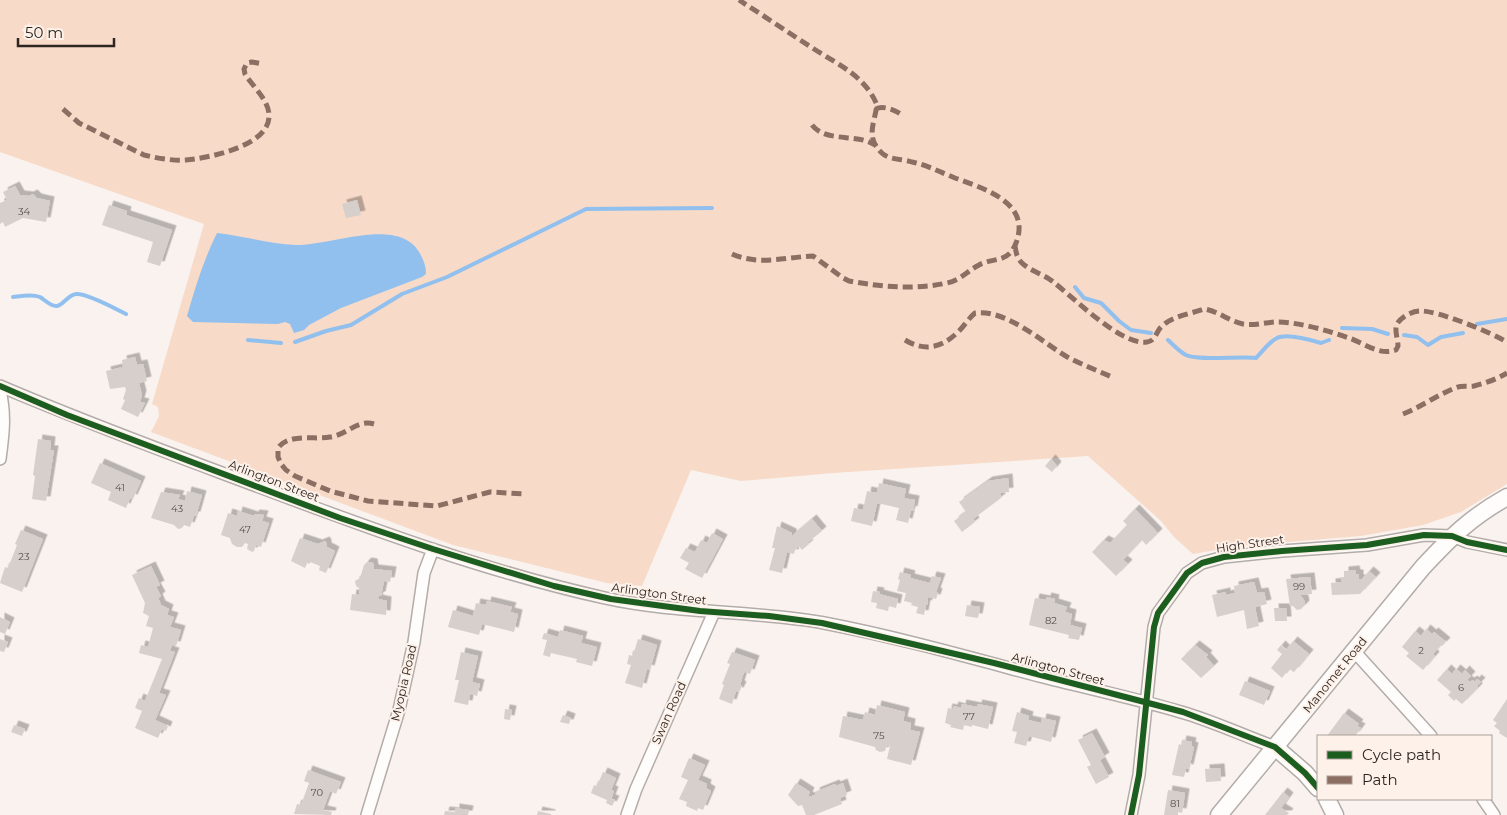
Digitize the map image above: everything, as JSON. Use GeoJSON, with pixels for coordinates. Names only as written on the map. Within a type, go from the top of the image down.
{"type":"FeatureCollection","features":[{"type":"Feature","properties":{"kind":"main road"},"geometry":{"type":"LineString","coordinates":[[1452,536],[1468,522],[1507,497]]}},
{"type":"Feature","properties":{"kind":"main road","name":"Manomet Road"},"geometry":{"type":"LineString","coordinates":[[1219,815],[1423,567],[1452,536]]}},
{"type":"Feature","properties":{"kind":"main road","name":"Arlington Street"},"geometry":{"type":"LineString","coordinates":[[1275,748],[1305,773],[1317,787]]}},
{"type":"Feature","properties":{"kind":"main road"},"geometry":{"type":"LineString","coordinates":[[1328,800],[1335,815]]}},
{"type":"Feature","properties":{"kind":"street","name":"Arlington Street"},"geometry":{"type":"LineString","coordinates":[[0,386],[67,414],[340,518],[432,549],[554,586],[602,597],[714,612],[778,617],[822,623],[863,632],[994,663],[1183,712],[1275,748]]}},
{"type":"Feature","properties":{"kind":"street"},"geometry":{"type":"LineString","coordinates":[[0,391],[4,407],[0,460]]}},
{"type":"Feature","properties":{"kind":"street","name":"High Street"},"geometry":{"type":"LineString","coordinates":[[1131,815],[1139,775],[1154,627],[1158,613],[1187,573],[1202,563],[1224,557],[1367,544],[1424,535],[1452,536],[1467,542],[1507,550]]}},
{"type":"Feature","properties":{"kind":"street","name":"Myopia Road"},"geometry":{"type":"LineString","coordinates":[[367,815],[399,710],[414,642],[424,573],[432,549]]}},
{"type":"Feature","properties":{"kind":"street","name":"Swan Road"},"geometry":{"type":"LineString","coordinates":[[627,815],[636,789],[714,612]]}},
{"type":"Feature","properties":{"kind":"street"},"geometry":{"type":"LineString","coordinates":[[1354,651],[1430,735]]}},
{"type":"Feature","properties":{"kind":"street"},"geometry":{"type":"LineString","coordinates":[[1484,800],[1494,815]]}},
{"type":"Feature","properties":{"kind":"shaded area"},"geometry":{"type":"Polygon","coordinates":[[[0,0],[1507,0],[1507,484],[1461,512],[1423,525],[1361,536],[1239,546],[1193,554],[1174,537],[1161,521],[1088,456],[741,481],[691,470],[642,586],[607,583],[453,545],[151,432],[159,416],[158,407],[152,404],[204,224],[0,152],[0,0]]]}},
{"type":"Feature","properties":{"kind":"water"},"geometry":{"type":"Polygon","coordinates":[[[217,233],[296,245],[362,235],[380,234],[396,236],[409,241],[419,252],[424,262],[426,274],[341,308],[309,325],[304,330],[294,333],[290,324],[285,322],[278,324],[193,322],[187,316],[200,274],[217,233]]]}},
{"type":"Feature","properties":{"kind":"building"},"geometry":{"type":"Polygon","coordinates":[[[15,186],[20,195],[29,196],[33,194],[37,198],[50,201],[46,222],[23,218],[5,227],[3,222],[0,224],[0,203],[7,200],[3,192],[15,186]]]}},
{"type":"Feature","properties":{"kind":"building"},"geometry":{"type":"Polygon","coordinates":[[[357,200],[361,215],[346,218],[342,204],[357,200]]]}},
{"type":"Feature","properties":{"kind":"building"},"geometry":{"type":"Polygon","coordinates":[[[109,205],[127,211],[126,215],[172,230],[160,266],[147,262],[153,242],[102,225],[109,205]]]}},
{"type":"Feature","properties":{"kind":"building"},"geometry":{"type":"Polygon","coordinates":[[[135,357],[137,365],[143,364],[147,381],[139,383],[142,395],[140,402],[145,403],[138,417],[121,409],[125,400],[123,399],[125,387],[110,389],[106,371],[123,367],[122,360],[135,357]]]}},
{"type":"Feature","properties":{"kind":"building"},"geometry":{"type":"Polygon","coordinates":[[[38,439],[51,441],[50,450],[54,450],[46,501],[32,499],[38,439]]]}},
{"type":"Feature","properties":{"kind":"building"},"geometry":{"type":"Polygon","coordinates":[[[1051,459],[1057,466],[1052,472],[1045,466],[1051,459]]]}},
{"type":"Feature","properties":{"kind":"building"},"geometry":{"type":"Polygon","coordinates":[[[100,463],[141,481],[133,499],[130,498],[126,508],[108,500],[111,492],[91,483],[100,463]]]}},
{"type":"Feature","properties":{"kind":"building"},"geometry":{"type":"Polygon","coordinates":[[[1008,478],[1009,492],[1000,493],[1001,498],[973,519],[975,522],[962,532],[954,521],[966,512],[959,502],[988,481],[1008,478]]]}},
{"type":"Feature","properties":{"kind":"building"},"geometry":{"type":"Polygon","coordinates":[[[879,483],[906,489],[904,498],[915,500],[908,523],[896,520],[899,508],[877,503],[872,526],[851,521],[854,508],[863,510],[867,491],[877,493],[879,483]]]}},
{"type":"Feature","properties":{"kind":"building"},"geometry":{"type":"Polygon","coordinates":[[[187,491],[202,495],[196,516],[194,516],[190,527],[184,525],[178,529],[174,525],[151,518],[161,492],[180,495],[178,499],[185,501],[187,491]]]}},
{"type":"Feature","properties":{"kind":"building"},"geometry":{"type":"Polygon","coordinates":[[[1135,509],[1158,533],[1146,545],[1142,540],[1123,560],[1128,564],[1116,576],[1092,552],[1104,540],[1110,543],[1127,525],[1123,521],[1135,509]]]}},
{"type":"Feature","properties":{"kind":"building"},"geometry":{"type":"Polygon","coordinates":[[[238,511],[254,516],[255,514],[264,515],[262,521],[269,523],[261,547],[256,545],[252,552],[247,549],[248,544],[245,543],[242,547],[237,547],[232,544],[230,538],[221,535],[228,513],[237,516],[238,511]]]}},
{"type":"Feature","properties":{"kind":"building"},"geometry":{"type":"Polygon","coordinates":[[[812,519],[822,531],[807,543],[809,544],[802,550],[799,546],[794,554],[787,552],[782,573],[769,570],[775,548],[772,548],[777,526],[792,533],[792,536],[812,519]]]}},
{"type":"Feature","properties":{"kind":"building"},"geometry":{"type":"Polygon","coordinates":[[[21,530],[43,539],[22,592],[0,583],[5,567],[8,568],[21,530]]]}},
{"type":"Feature","properties":{"kind":"building"},"geometry":{"type":"Polygon","coordinates":[[[712,533],[723,539],[702,578],[685,569],[689,563],[680,558],[686,548],[695,552],[701,540],[707,543],[712,533]]]}},
{"type":"Feature","properties":{"kind":"building"},"geometry":{"type":"Polygon","coordinates":[[[300,538],[318,544],[325,541],[327,547],[335,551],[326,573],[319,570],[320,566],[308,561],[305,568],[291,561],[300,538]]]}},
{"type":"Feature","properties":{"kind":"building"},"geometry":{"type":"Polygon","coordinates":[[[367,562],[373,563],[374,569],[392,571],[390,582],[384,581],[381,596],[378,599],[387,601],[386,615],[350,610],[352,594],[359,595],[359,588],[356,586],[355,581],[360,578],[364,565],[367,562]]]}},
{"type":"Feature","properties":{"kind":"building"},"geometry":{"type":"Polygon","coordinates":[[[151,566],[160,585],[156,587],[161,596],[158,598],[161,605],[169,609],[167,615],[174,617],[170,627],[181,630],[176,646],[172,645],[170,651],[175,652],[159,693],[166,695],[155,720],[168,726],[166,731],[162,729],[158,738],[135,728],[142,711],[135,708],[139,698],[145,701],[162,659],[139,653],[141,645],[148,647],[153,628],[146,626],[149,616],[143,613],[145,603],[132,575],[151,566]]]}},
{"type":"Feature","properties":{"kind":"building"},"geometry":{"type":"Polygon","coordinates":[[[1355,570],[1356,574],[1359,574],[1359,579],[1362,579],[1369,571],[1376,577],[1360,594],[1332,595],[1331,583],[1342,582],[1341,577],[1344,577],[1344,571],[1355,570]]]}},
{"type":"Feature","properties":{"kind":"building"},"geometry":{"type":"Polygon","coordinates":[[[900,572],[911,575],[910,578],[930,583],[932,576],[941,578],[936,592],[938,593],[936,599],[928,597],[928,605],[926,604],[924,615],[916,613],[918,607],[904,601],[906,593],[897,591],[900,572]]]}},
{"type":"Feature","properties":{"kind":"building"},"geometry":{"type":"Polygon","coordinates":[[[1310,577],[1312,594],[1300,595],[1305,605],[1297,610],[1290,606],[1286,579],[1310,577]]]}},
{"type":"Feature","properties":{"kind":"building"},"geometry":{"type":"Polygon","coordinates":[[[1254,582],[1257,593],[1264,592],[1267,604],[1255,607],[1259,626],[1247,629],[1244,610],[1217,617],[1212,595],[1226,592],[1226,595],[1235,593],[1234,586],[1254,582]]]}},
{"type":"Feature","properties":{"kind":"building"},"geometry":{"type":"Polygon","coordinates":[[[873,591],[898,599],[896,608],[889,606],[888,611],[876,608],[877,603],[871,602],[873,591]]]}},
{"type":"Feature","properties":{"kind":"building"},"geometry":{"type":"Polygon","coordinates":[[[1047,597],[1055,599],[1054,603],[1067,607],[1065,612],[1072,614],[1070,625],[1082,628],[1079,640],[1068,638],[1069,635],[1029,625],[1035,598],[1046,600],[1047,597]]]}},
{"type":"Feature","properties":{"kind":"building"},"geometry":{"type":"Polygon","coordinates":[[[487,601],[512,607],[510,612],[518,614],[514,632],[482,624],[479,635],[448,627],[453,610],[473,616],[476,603],[486,605],[487,601]]]}},
{"type":"Feature","properties":{"kind":"building"},"geometry":{"type":"Polygon","coordinates":[[[967,605],[980,607],[978,618],[965,616],[967,605]]]}},
{"type":"Feature","properties":{"kind":"building"},"geometry":{"type":"Polygon","coordinates":[[[1274,608],[1286,608],[1287,621],[1275,621],[1274,608]]]}},
{"type":"Feature","properties":{"kind":"building"},"geometry":{"type":"Polygon","coordinates":[[[0,617],[10,622],[5,634],[0,632],[0,617]]]}},
{"type":"Feature","properties":{"kind":"building"},"geometry":{"type":"Polygon","coordinates":[[[1426,629],[1432,634],[1434,632],[1446,642],[1433,654],[1435,656],[1423,670],[1406,656],[1409,653],[1402,647],[1415,631],[1421,636],[1426,629]]]}},
{"type":"Feature","properties":{"kind":"building"},"geometry":{"type":"Polygon","coordinates":[[[560,630],[583,636],[581,643],[597,647],[592,666],[576,662],[577,659],[551,653],[550,657],[543,655],[547,640],[542,639],[544,633],[558,637],[560,630]]]}},
{"type":"Feature","properties":{"kind":"building"},"geometry":{"type":"Polygon","coordinates":[[[0,639],[8,642],[4,652],[0,651],[0,639]]]}},
{"type":"Feature","properties":{"kind":"building"},"geometry":{"type":"Polygon","coordinates":[[[638,639],[657,645],[650,670],[647,669],[642,688],[625,683],[631,665],[627,664],[629,655],[633,656],[638,639]]]}},
{"type":"Feature","properties":{"kind":"building"},"geometry":{"type":"Polygon","coordinates":[[[1293,641],[1309,654],[1294,672],[1289,669],[1282,678],[1271,668],[1282,654],[1277,650],[1281,645],[1286,650],[1293,641]]]}},
{"type":"Feature","properties":{"kind":"building"},"geometry":{"type":"Polygon","coordinates":[[[1195,645],[1208,655],[1206,657],[1214,666],[1201,678],[1181,659],[1195,645]]]}},
{"type":"Feature","properties":{"kind":"building"},"geometry":{"type":"Polygon","coordinates":[[[461,652],[478,656],[472,682],[480,684],[477,696],[470,694],[468,705],[454,702],[459,680],[455,680],[461,652]]]}},
{"type":"Feature","properties":{"kind":"building"},"geometry":{"type":"Polygon","coordinates":[[[732,652],[755,660],[750,674],[744,672],[740,685],[742,686],[739,692],[736,691],[732,704],[719,699],[724,685],[722,684],[730,664],[727,663],[732,652]]]}},
{"type":"Feature","properties":{"kind":"building"},"geometry":{"type":"Polygon","coordinates":[[[1447,669],[1452,674],[1456,669],[1462,674],[1465,670],[1471,676],[1467,680],[1475,682],[1477,679],[1481,682],[1477,686],[1478,688],[1462,704],[1456,699],[1454,701],[1448,695],[1451,692],[1437,680],[1447,669]]]}},
{"type":"Feature","properties":{"kind":"building"},"geometry":{"type":"Polygon","coordinates":[[[1245,681],[1270,691],[1264,705],[1239,695],[1245,681]]]}},
{"type":"Feature","properties":{"kind":"building"},"geometry":{"type":"Polygon","coordinates":[[[1507,699],[1507,738],[1499,733],[1500,731],[1494,726],[1497,723],[1493,720],[1507,699]]]}},
{"type":"Feature","properties":{"kind":"building"},"geometry":{"type":"Polygon","coordinates":[[[962,704],[977,707],[978,704],[993,707],[988,729],[964,725],[963,730],[950,727],[951,725],[945,723],[948,708],[953,709],[954,706],[961,708],[962,704]]]}},
{"type":"Feature","properties":{"kind":"building"},"geometry":{"type":"Polygon","coordinates":[[[877,705],[905,712],[903,721],[911,723],[910,730],[920,732],[911,765],[887,759],[890,746],[887,745],[885,751],[880,752],[875,747],[839,737],[843,716],[863,720],[865,712],[875,715],[877,705]]]}},
{"type":"Feature","properties":{"kind":"building"},"geometry":{"type":"Polygon","coordinates":[[[505,709],[512,710],[510,720],[504,719],[505,709]]]}},
{"type":"Feature","properties":{"kind":"building"},"geometry":{"type":"Polygon","coordinates":[[[1017,712],[1029,716],[1028,720],[1041,723],[1042,718],[1056,721],[1051,742],[1029,736],[1026,746],[1014,743],[1017,732],[1012,731],[1017,712]]]}},
{"type":"Feature","properties":{"kind":"building"},"geometry":{"type":"Polygon","coordinates":[[[1344,713],[1359,724],[1357,726],[1361,728],[1356,735],[1328,735],[1344,713]]]}},
{"type":"Feature","properties":{"kind":"building"},"geometry":{"type":"Polygon","coordinates":[[[563,715],[571,718],[569,724],[560,722],[563,715]]]}},
{"type":"Feature","properties":{"kind":"building"},"geometry":{"type":"Polygon","coordinates":[[[14,725],[25,729],[22,736],[11,732],[14,725]]]}},
{"type":"Feature","properties":{"kind":"building"},"geometry":{"type":"Polygon","coordinates":[[[1092,733],[1105,757],[1100,760],[1109,777],[1096,784],[1087,767],[1091,765],[1078,740],[1092,733]]]}},
{"type":"Feature","properties":{"kind":"building"},"geometry":{"type":"Polygon","coordinates":[[[1182,740],[1192,742],[1191,746],[1194,747],[1189,769],[1186,768],[1184,777],[1172,775],[1179,744],[1181,745],[1182,740]]]}},
{"type":"Feature","properties":{"kind":"building"},"geometry":{"type":"Polygon","coordinates":[[[689,758],[705,765],[698,780],[707,784],[706,788],[711,791],[703,810],[698,808],[697,811],[686,806],[687,802],[679,799],[688,780],[681,777],[689,758]]]}},
{"type":"Feature","properties":{"kind":"building"},"geometry":{"type":"Polygon","coordinates":[[[1220,768],[1221,781],[1206,782],[1205,769],[1220,768]]]}},
{"type":"Feature","properties":{"kind":"building"},"geometry":{"type":"Polygon","coordinates":[[[308,770],[341,782],[336,794],[330,791],[323,810],[332,812],[331,815],[294,814],[297,804],[301,805],[309,783],[304,781],[308,770]]]}},
{"type":"Feature","properties":{"kind":"building"},"geometry":{"type":"Polygon","coordinates":[[[603,772],[616,778],[611,790],[614,791],[611,799],[615,800],[612,806],[606,803],[607,800],[591,793],[594,785],[597,786],[603,772]]]}},
{"type":"Feature","properties":{"kind":"building"},"geometry":{"type":"Polygon","coordinates":[[[796,783],[810,792],[808,796],[810,797],[816,794],[815,792],[843,783],[847,795],[840,798],[842,804],[814,815],[806,815],[802,805],[798,806],[788,795],[796,783]]]}},
{"type":"Feature","properties":{"kind":"building"},"geometry":{"type":"Polygon","coordinates":[[[1168,790],[1185,793],[1182,813],[1178,812],[1178,815],[1164,815],[1168,790]]]}},
{"type":"Feature","properties":{"kind":"building"},"geometry":{"type":"Polygon","coordinates":[[[1283,792],[1289,797],[1281,808],[1289,813],[1287,815],[1265,815],[1283,792]]]}},
{"type":"Feature","properties":{"kind":"building"},"geometry":{"type":"Polygon","coordinates":[[[455,808],[469,810],[468,815],[444,815],[445,811],[455,812],[455,808]]]}},
{"type":"Feature","properties":{"kind":"building"},"geometry":{"type":"Polygon","coordinates":[[[538,811],[551,814],[551,815],[537,815],[538,811]]]}},
{"type":"Feature","properties":{"kind":"waterway"},"geometry":{"type":"LineString","coordinates":[[295,342],[326,331],[351,325],[402,294],[447,277],[586,209],[712,208]]}},
{"type":"Feature","properties":{"kind":"waterway"},"geometry":{"type":"LineString","coordinates":[[1075,287],[1084,298],[1101,303],[1131,330],[1151,333]]}},
{"type":"Feature","properties":{"kind":"waterway"},"geometry":{"type":"LineString","coordinates":[[13,297],[37,296],[57,306],[73,295],[81,294],[126,314]]}},
{"type":"Feature","properties":{"kind":"waterway"},"geometry":{"type":"LineString","coordinates":[[1477,324],[1507,319]]}},
{"type":"Feature","properties":{"kind":"waterway"},"geometry":{"type":"LineString","coordinates":[[1342,328],[1372,329],[1388,334]]}},
{"type":"Feature","properties":{"kind":"waterway"},"geometry":{"type":"LineString","coordinates":[[1404,335],[1417,337],[1428,345],[1441,337],[1463,333]]}},
{"type":"Feature","properties":{"kind":"waterway"},"geometry":{"type":"LineString","coordinates":[[1168,340],[1186,355],[1209,358],[1256,358],[1271,342],[1277,338],[1287,336],[1321,343],[1329,340]]}},
{"type":"Feature","properties":{"kind":"waterway"},"geometry":{"type":"LineString","coordinates":[[248,340],[281,343]]}},
{"type":"Feature","properties":{"kind":"marked path"},"geometry":{"type":"LineString","coordinates":[[732,254],[752,260],[813,256],[849,281],[886,286],[935,285],[952,282],[979,265],[1000,259],[1009,254],[1016,243],[1019,229],[1017,217],[1011,207],[990,192],[928,167],[883,154],[877,148],[872,137],[877,105],[866,86],[842,66],[739,0]]}},
{"type":"Feature","properties":{"kind":"marked path"},"geometry":{"type":"LineString","coordinates":[[63,109],[79,123],[144,155],[181,160],[209,157],[236,149],[248,143],[259,136],[266,127],[269,117],[267,105],[245,74],[244,69],[247,63],[263,64]]}},
{"type":"Feature","properties":{"kind":"marked path"},"geometry":{"type":"LineString","coordinates":[[876,109],[889,109],[902,115]]}},
{"type":"Feature","properties":{"kind":"marked path"},"geometry":{"type":"LineString","coordinates":[[812,125],[818,131],[825,134],[860,139],[875,145]]}},
{"type":"Feature","properties":{"kind":"marked path"},"geometry":{"type":"LineString","coordinates":[[1015,246],[1016,253],[1025,266],[1052,281],[1097,319],[1124,336],[1136,341],[1150,341],[1166,323],[1204,309],[1243,324],[1286,322],[1314,327],[1384,351],[1396,350],[1398,346],[1397,324],[1410,313],[1417,311],[1451,318],[1507,342]]}},
{"type":"Feature","properties":{"kind":"marked path"},"geometry":{"type":"LineString","coordinates":[[905,340],[912,344],[926,347],[940,344],[953,337],[975,313],[987,313],[1000,316],[1024,328],[1069,358],[1112,377]]}},
{"type":"Feature","properties":{"kind":"marked path"},"geometry":{"type":"LineString","coordinates":[[1403,414],[1457,387],[1478,385],[1507,373]]}},
{"type":"Feature","properties":{"kind":"marked path"},"geometry":{"type":"LineString","coordinates":[[374,424],[357,425],[336,436],[288,440],[278,448],[278,457],[286,470],[295,476],[330,491],[368,501],[437,506],[490,492],[526,494]]}},
{"type":"Feature","properties":{"kind":"cycle path"},"geometry":{"type":"LineString","coordinates":[[0,386],[67,415],[340,518],[554,586],[611,599],[700,611],[769,616],[822,623],[994,663],[1183,712],[1275,747],[1305,773],[1317,787]]}},
{"type":"Feature","properties":{"kind":"cycle path"},"geometry":{"type":"LineString","coordinates":[[1131,815],[1139,775],[1154,627],[1158,613],[1187,573],[1202,563],[1224,557],[1367,545],[1424,535],[1452,536],[1467,542],[1507,550]]}}]}
